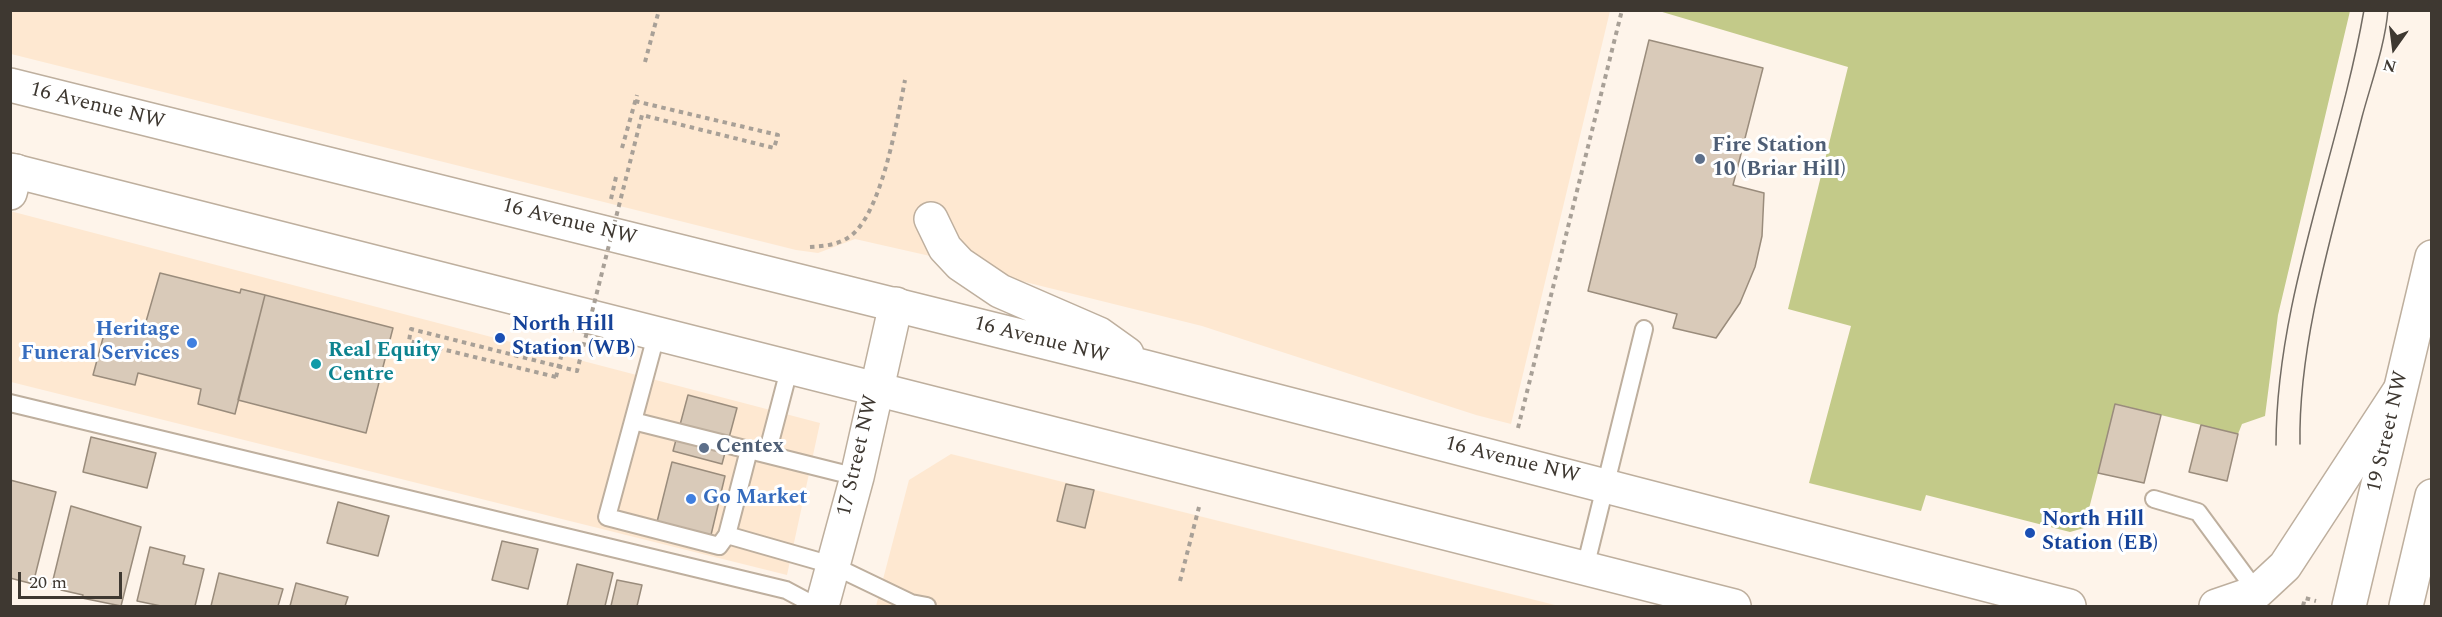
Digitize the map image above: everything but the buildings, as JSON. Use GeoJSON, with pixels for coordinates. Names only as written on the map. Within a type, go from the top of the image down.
{"type":"FeatureCollection","features":[{"type":"Feature","properties":{"kind":"main road","name":"16 Avenue NW"},"geometry":{"type":"LineString","coordinates":[[10,85],[1145,367],[2068,606]]}},
{"type":"Feature","properties":{"kind":"main road"},"geometry":{"type":"LineString","coordinates":[[12,178],[657,332],[1734,606]]}},
{"type":"Feature","properties":{"kind":"main road"},"geometry":{"type":"LineString","coordinates":[[931,219],[945,248],[960,264],[1000,291],[1099,334],[1145,367]]}},
{"type":"Feature","properties":{"kind":"main road","name":"19 Street NW"},"geometry":{"type":"LineString","coordinates":[[2349,606],[2432,257]]}},
{"type":"Feature","properties":{"kind":"main road","name":"17 Street NW"},"geometry":{"type":"LineString","coordinates":[[822,606],[857,477],[875,388],[896,304]]}},
{"type":"Feature","properties":{"kind":"main road"},"geometry":{"type":"LineString","coordinates":[[2216,606],[2257,592],[2285,566],[2398,393]]}},
{"type":"Feature","properties":{"kind":"main road"},"geometry":{"type":"LineString","coordinates":[[2406,606],[2432,496]]}},
{"type":"Feature","properties":{"kind":"lane"},"geometry":{"type":"LineString","coordinates":[[1585,568],[1644,329]]}},
{"type":"Feature","properties":{"kind":"lane"},"geometry":{"type":"LineString","coordinates":[[657,332],[607,517],[719,546],[727,535],[749,450]]}},
{"type":"Feature","properties":{"kind":"lane"},"geometry":{"type":"LineString","coordinates":[[767,454],[790,366]]}},
{"type":"Feature","properties":{"kind":"lane"},"geometry":{"type":"LineString","coordinates":[[10,403],[786,590],[816,606]]}},
{"type":"Feature","properties":{"kind":"lane"},"geometry":{"type":"LineString","coordinates":[[633,421],[857,477]]}},
{"type":"Feature","properties":{"kind":"lane"},"geometry":{"type":"LineString","coordinates":[[2154,499],[2198,512],[2257,592]]}},
{"type":"Feature","properties":{"kind":"lane"},"geometry":{"type":"LineString","coordinates":[[727,535],[832,565],[911,603],[927,606]]}},
{"type":"Feature","properties":{"kind":"path"},"geometry":{"type":"LineString","coordinates":[[645,62],[659,10]]}},
{"type":"Feature","properties":{"kind":"path"},"geometry":{"type":"LineString","coordinates":[[1518,428],[1622,10]]}},
{"type":"Feature","properties":{"kind":"path"},"geometry":{"type":"LineString","coordinates":[[804,247],[825,247],[843,241],[856,231],[868,214],[886,166],[905,80]]}},
{"type":"Feature","properties":{"kind":"path"},"geometry":{"type":"LineString","coordinates":[[622,148],[637,95]]}},
{"type":"Feature","properties":{"kind":"path"},"geometry":{"type":"LineString","coordinates":[[564,345],[556,377],[409,341],[411,329],[577,371],[642,116],[774,148],[778,135],[635,101]]}},
{"type":"Feature","properties":{"kind":"path"},"geometry":{"type":"LineString","coordinates":[[616,177],[610,199],[621,202]]}},
{"type":"Feature","properties":{"kind":"path"},"geometry":{"type":"LineString","coordinates":[[1180,581],[1199,507]]}},
{"type":"Feature","properties":{"kind":"shaded area"},"geometry":{"type":"Polygon","coordinates":[[[11,10],[1610,11],[1511,424],[1476,415],[1202,326],[1017,280],[1001,272],[855,239],[818,253],[796,250],[11,54],[11,10]]]}},
{"type":"Feature","properties":{"kind":"shaded area"},"geometry":{"type":"Polygon","coordinates":[[[10,211],[820,423],[787,575],[11,382],[10,211]]]}},
{"type":"Feature","properties":{"kind":"shaded area"},"geometry":{"type":"Polygon","coordinates":[[[951,454],[1559,606],[876,606],[909,480],[951,454]]]}},
{"type":"Feature","properties":{"kind":"green space"},"geometry":{"type":"Polygon","coordinates":[[[1659,11],[2350,11],[2278,315],[2265,416],[2242,424],[2238,434],[2116,404],[2084,528],[2070,532],[1926,495],[1921,511],[1809,483],[1851,326],[1788,309],[1848,67],[1659,11]]]}},
{"type":"Feature","properties":{"kind":"tram line"},"geometry":{"type":"LineString","coordinates":[[2276,445],[2279,390],[2286,336],[2297,281],[2340,118],[2364,10]]}},
{"type":"Feature","properties":{"kind":"tram line"},"geometry":{"type":"LineString","coordinates":[[2300,444],[2305,363],[2320,280],[2381,51],[2388,10]]}},
{"type":"Feature","properties":{"kind":"place","name":"Fire Station 10 (Briar Hill)"},"geometry":{"type":"Point","coordinates":[1700,159]}},
{"type":"Feature","properties":{"kind":"place","name":"North Hill Station (WB)"},"geometry":{"type":"Point","coordinates":[500,338]}},
{"type":"Feature","properties":{"kind":"place","name":"Heritage Funeral Services"},"geometry":{"type":"Point","coordinates":[192,343]}},
{"type":"Feature","properties":{"kind":"place","name":"Real Equity Centre"},"geometry":{"type":"Point","coordinates":[316,364]}},
{"type":"Feature","properties":{"kind":"place","name":"Centex"},"geometry":{"type":"Point","coordinates":[704,448]}},
{"type":"Feature","properties":{"kind":"place","name":"Go Market"},"geometry":{"type":"Point","coordinates":[691,499]}},
{"type":"Feature","properties":{"kind":"place","name":"North Hill Station (EB)"},"geometry":{"type":"Point","coordinates":[2030,533]}}]}
